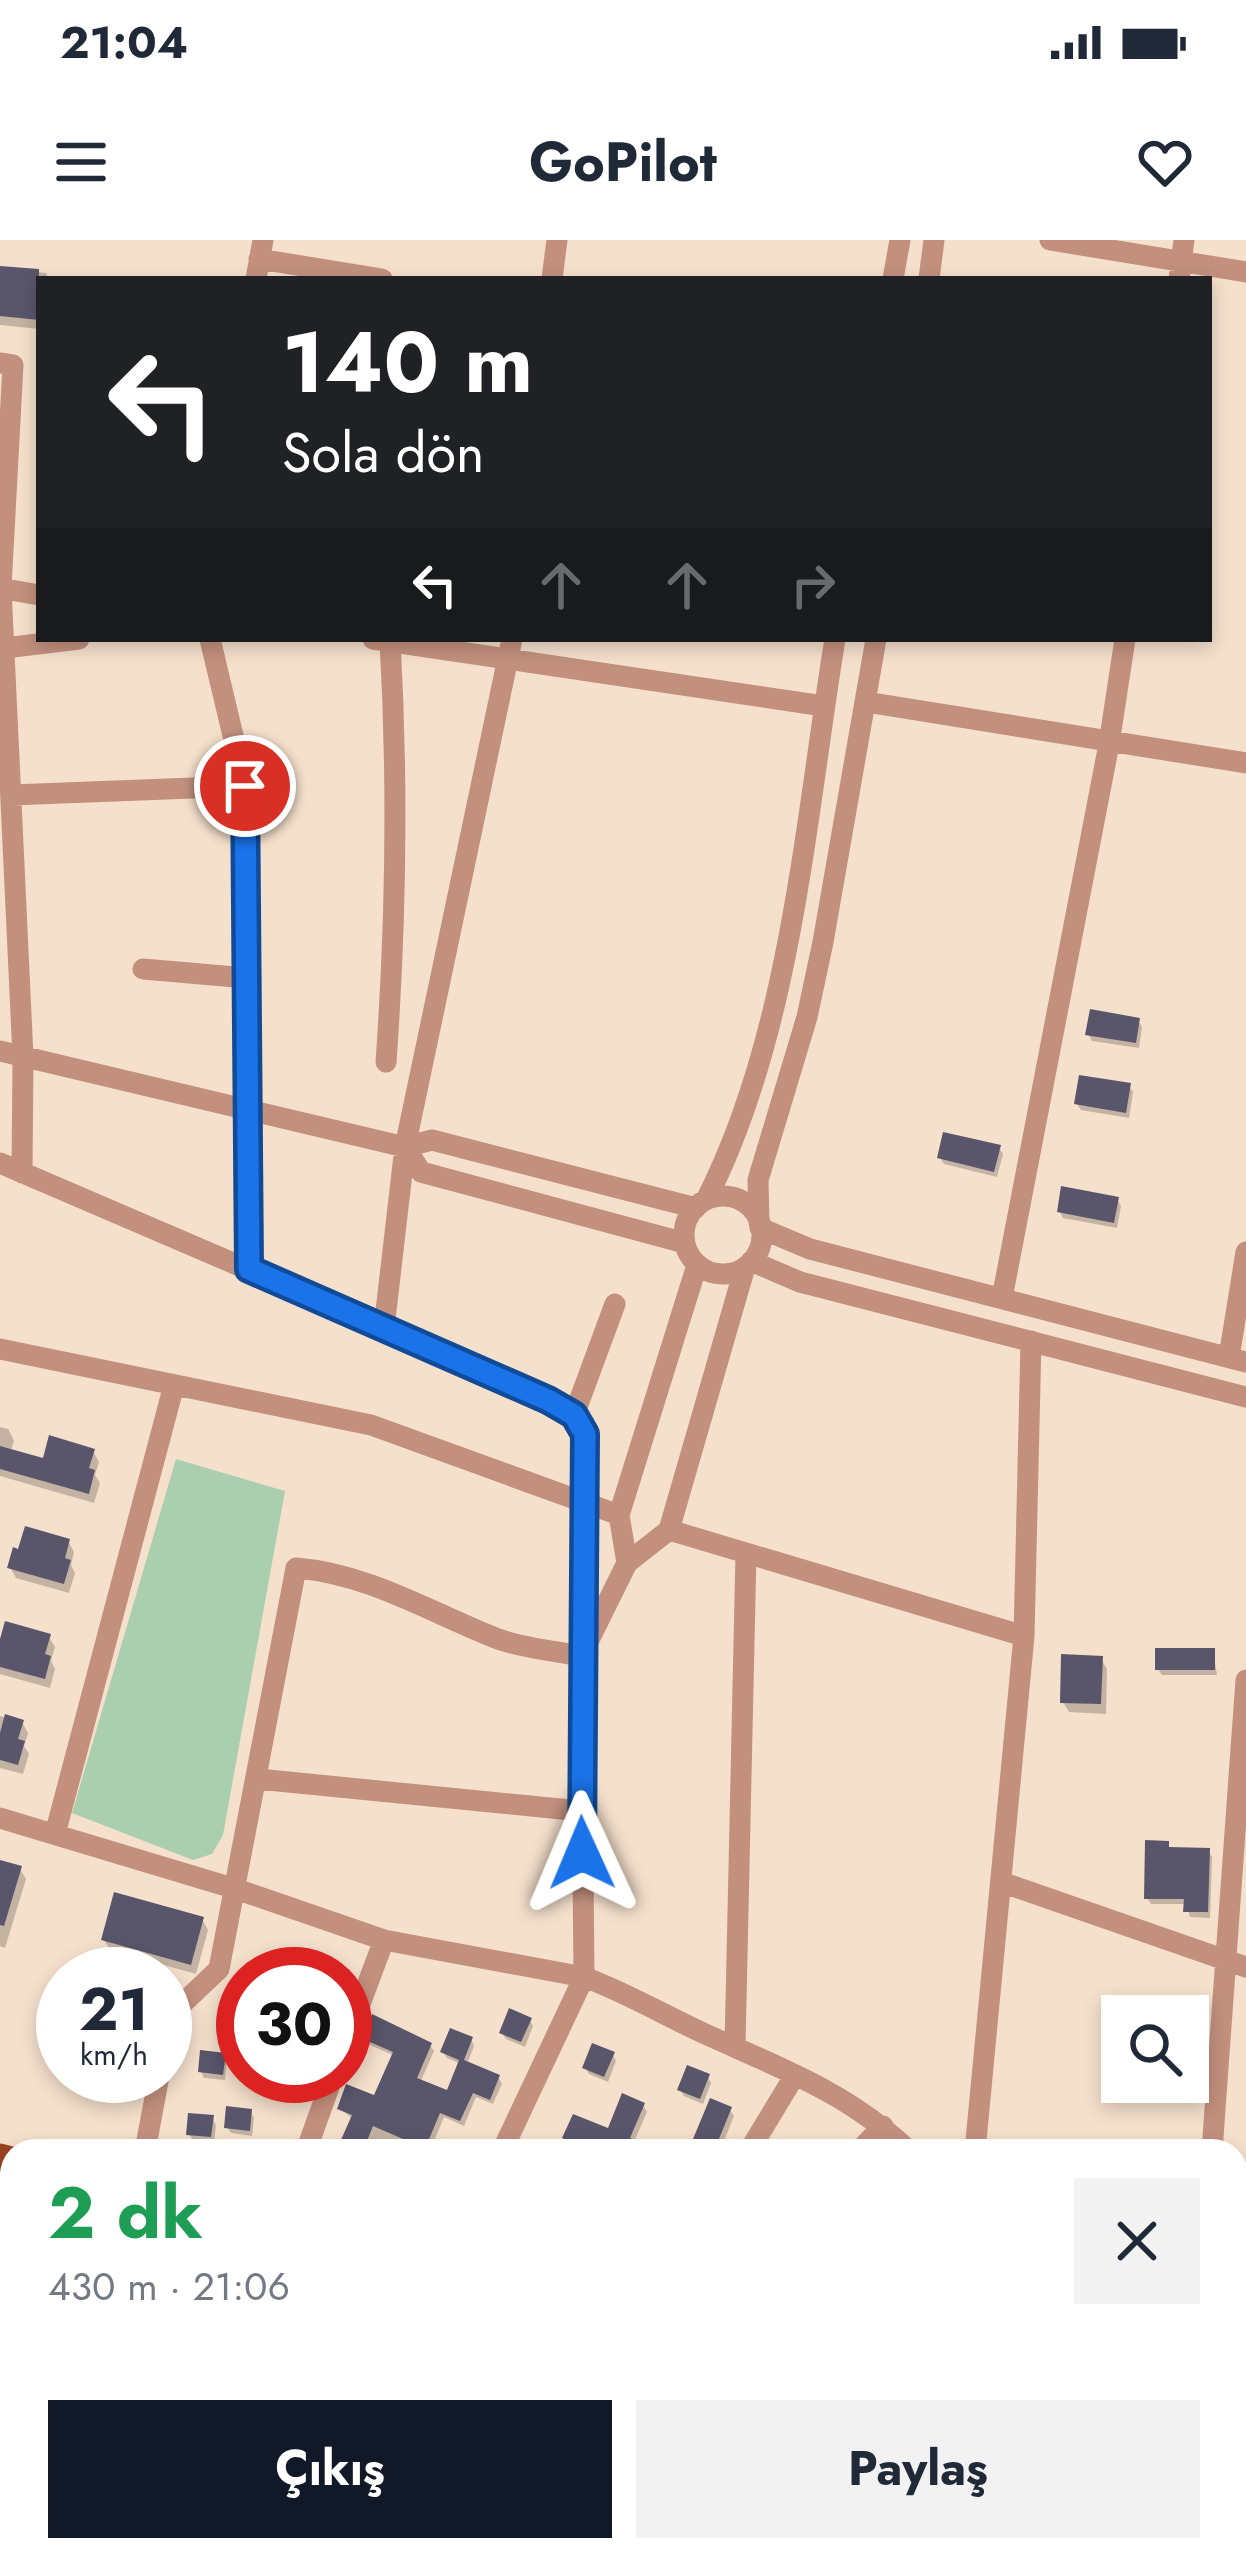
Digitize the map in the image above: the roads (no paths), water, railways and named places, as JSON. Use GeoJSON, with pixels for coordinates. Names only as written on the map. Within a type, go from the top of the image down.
{"type":"FeatureCollection","features":[{"type":"Feature","properties":{"kind":"street"},"geometry":{"type":"LineString","coordinates":[[552,276],[557,240]]}},
{"type":"Feature","properties":{"kind":"street"},"geometry":{"type":"LineString","coordinates":[[894,276],[900,240]]}},
{"type":"Feature","properties":{"kind":"street"},"geometry":{"type":"LineString","coordinates":[[929,276],[934,240]]}},
{"type":"Feature","properties":{"kind":"street"},"geometry":{"type":"LineString","coordinates":[[1050,240],[1246,272]]}},
{"type":"Feature","properties":{"kind":"street"},"geometry":{"type":"LineString","coordinates":[[259,259],[364,276]]}},
{"type":"Feature","properties":{"kind":"street"},"geometry":{"type":"LineString","coordinates":[[0,363],[13,365],[0,588],[11,795],[9,954],[23,1057],[22,1173]]}},
{"type":"Feature","properties":{"kind":"street"},"geometry":{"type":"LineString","coordinates":[[0,588],[36,594]]}},
{"type":"Feature","properties":{"kind":"street"},"geometry":{"type":"LineString","coordinates":[[4,648],[54,642]]}},
{"type":"Feature","properties":{"kind":"street"},"geometry":{"type":"LineString","coordinates":[[211,642],[245,786],[249,1269]]}},
{"type":"Feature","properties":{"kind":"street"},"geometry":{"type":"LineString","coordinates":[[386,1062],[394,932],[390,642]]}},
{"type":"Feature","properties":{"kind":"street"},"geometry":{"type":"LineString","coordinates":[[420,642],[511,648],[824,706]]}},
{"type":"Feature","properties":{"kind":"street"},"geometry":{"type":"LineString","coordinates":[[835,642],[785,963],[720,1174],[684,1230],[685,1243],[697,1265],[721,1274],[748,1264],[800,1282],[1246,1397]]}},
{"type":"Feature","properties":{"kind":"street"},"geometry":{"type":"LineString","coordinates":[[580,1656],[627,1563],[669,1530],[748,1264],[760,1247],[758,1180],[811,998],[876,642]]}},
{"type":"Feature","properties":{"kind":"street"},"geometry":{"type":"LineString","coordinates":[[1002,1298],[1125,642]]}},
{"type":"Feature","properties":{"kind":"street"},"geometry":{"type":"LineString","coordinates":[[384,1328],[405,1148],[511,648]]}},
{"type":"Feature","properties":{"kind":"street"},"geometry":{"type":"LineString","coordinates":[[866,702],[1246,763]]}},
{"type":"Feature","properties":{"kind":"street"},"geometry":{"type":"LineString","coordinates":[[11,795],[245,786]]}},
{"type":"Feature","properties":{"kind":"street"},"geometry":{"type":"LineString","coordinates":[[143,969],[247,978]]}},
{"type":"Feature","properties":{"kind":"street"},"geometry":{"type":"LineString","coordinates":[[0,1051],[405,1148],[432,1140],[701,1204],[732,1198],[744,1203],[760,1225],[810,1249],[1238,1360],[1246,1252]]}},
{"type":"Feature","properties":{"kind":"street"},"geometry":{"type":"LineString","coordinates":[[405,1148],[421,1172],[685,1243]]}},
{"type":"Feature","properties":{"kind":"street"},"geometry":{"type":"LineString","coordinates":[[0,1163],[574,1415],[585,1434],[580,1656],[584,1977],[508,2139]]}},
{"type":"Feature","properties":{"kind":"street"},"geometry":{"type":"LineString","coordinates":[[627,1563],[620,1515],[697,1265]]}},
{"type":"Feature","properties":{"kind":"street"},"geometry":{"type":"LineString","coordinates":[[574,1415],[615,1304]]}},
{"type":"Feature","properties":{"kind":"street"},"geometry":{"type":"LineString","coordinates":[[975,2139],[1024,1636],[1031,1341]]}},
{"type":"Feature","properties":{"kind":"street"},"geometry":{"type":"LineString","coordinates":[[0,1349],[371,1425],[620,1515]]}},
{"type":"Feature","properties":{"kind":"street"},"geometry":{"type":"LineString","coordinates":[[55,1834],[175,1385]]}},
{"type":"Feature","properties":{"kind":"street"},"geometry":{"type":"LineString","coordinates":[[669,1530],[1024,1636]]}},
{"type":"Feature","properties":{"kind":"street"},"geometry":{"type":"LineString","coordinates":[[735,2046],[746,1552]]}},
{"type":"Feature","properties":{"kind":"street"},"geometry":{"type":"LineString","coordinates":[[192,1995],[219,1969],[296,1568],[325,1570],[407,1597],[504,1641],[580,1656]]}},
{"type":"Feature","properties":{"kind":"street"},"geometry":{"type":"LineString","coordinates":[[1213,2139],[1235,1963],[1246,1680]]}},
{"type":"Feature","properties":{"kind":"street"},"geometry":{"type":"LineString","coordinates":[[257,1779],[581,1811]]}},
{"type":"Feature","properties":{"kind":"street"},"geometry":{"type":"LineString","coordinates":[[0,1818],[236,1889],[384,1940],[584,1977],[838,2094],[897,2139]]}},
{"type":"Feature","properties":{"kind":"street"},"geometry":{"type":"LineString","coordinates":[[1001,1882],[1235,1963]]}},
{"type":"Feature","properties":{"kind":"street"},"geometry":{"type":"LineString","coordinates":[[372,1972],[384,1940]]}},
{"type":"Feature","properties":{"kind":"street"},"geometry":{"type":"LineString","coordinates":[[756,2139],[795,2075]]}},
{"type":"Feature","properties":{"kind":"street"},"geometry":{"type":"LineString","coordinates":[[147,2139],[154,2103]]}},
{"type":"Feature","properties":{"kind":"street"},"geometry":{"type":"LineString","coordinates":[[310,2139],[323,2103]]}},
{"type":"Feature","properties":{"kind":"street"},"geometry":{"type":"LineString","coordinates":[[871,2139],[884,2126]]}}]}
